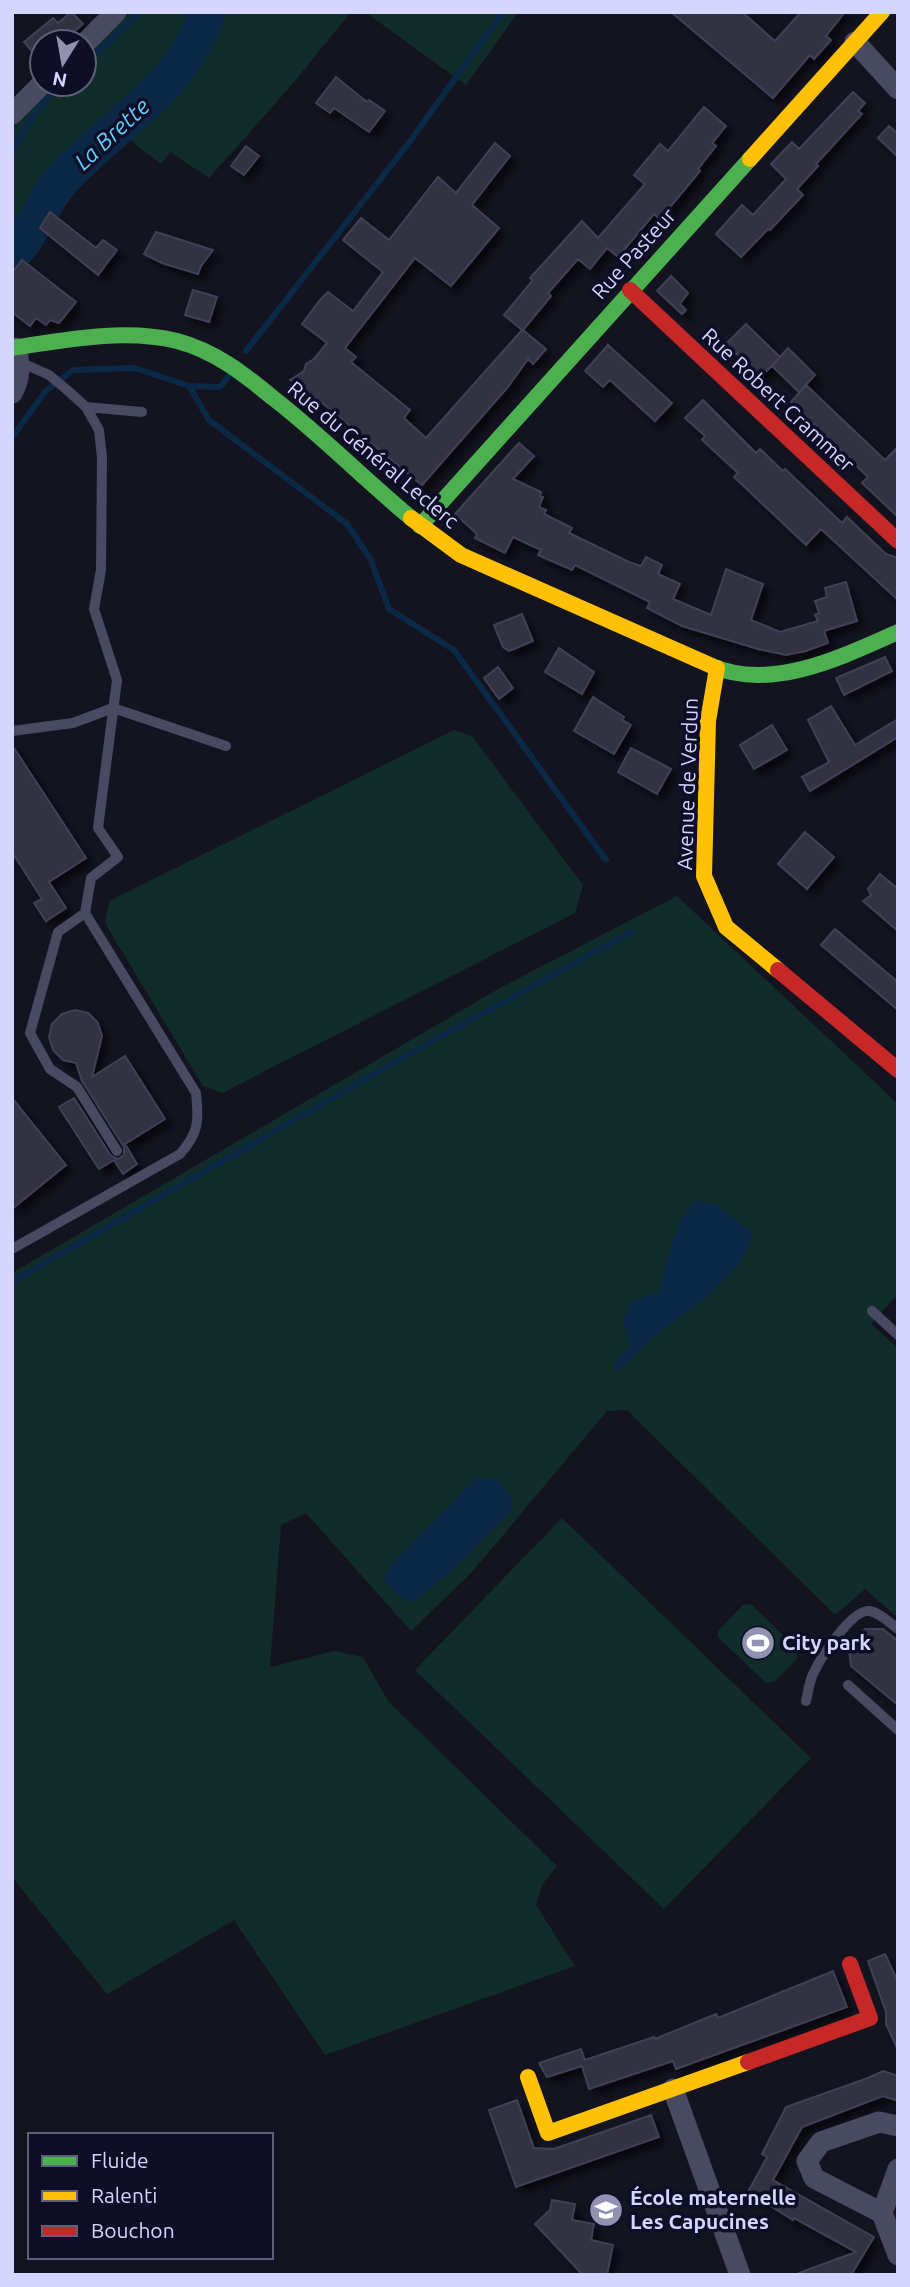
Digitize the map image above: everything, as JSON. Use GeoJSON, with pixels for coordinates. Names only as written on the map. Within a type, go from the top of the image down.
{"type":"FeatureCollection","features":[{"type":"Feature","properties":{"kind":"street"},"geometry":{"type":"LineString","coordinates":[[98,30],[116,12]]}},
{"type":"Feature","properties":{"kind":"street","name":"Rue Pasteur"},"geometry":{"type":"LineString","coordinates":[[420,526],[882,12]]}},
{"type":"Feature","properties":{"kind":"street"},"geometry":{"type":"LineString","coordinates":[[855,42],[898,89]]}},
{"type":"Feature","properties":{"kind":"street"},"geometry":{"type":"LineString","coordinates":[[12,114],[28,97]]}},
{"type":"Feature","properties":{"kind":"street","name":"Rue Robert Crammer"},"geometry":{"type":"LineString","coordinates":[[630,290],[898,541]]}},
{"type":"Feature","properties":{"kind":"street","name":"Rue du Général Leclerc"},"geometry":{"type":"LineString","coordinates":[[16,353],[44,342],[106,335],[143,336],[197,347],[242,373],[286,406],[420,526],[461,555],[717,668],[772,676],[800,671],[820,667],[898,632]]}},
{"type":"Feature","properties":{"kind":"street"},"geometry":{"type":"LineString","coordinates":[[12,393],[18,381],[16,353]]}},
{"type":"Feature","properties":{"kind":"street","name":"Avenue de Verdun"},"geometry":{"type":"LineString","coordinates":[[717,668],[708,721],[704,876],[726,927],[898,1070]]}},
{"type":"Feature","properties":{"kind":"street"},"geometry":{"type":"LineString","coordinates":[[528,2077],[548,2133],[870,2018],[850,1964]]}},
{"type":"Feature","properties":{"kind":"street"},"geometry":{"type":"LineString","coordinates":[[673,2089],[740,2275]]}},
{"type":"Feature","properties":{"kind":"street"},"geometry":{"type":"LineString","coordinates":[[882,2213],[814,2178],[807,2161],[821,2142],[879,2122],[898,2126]]}},
{"type":"Feature","properties":{"kind":"street"},"geometry":{"type":"LineString","coordinates":[[898,2169],[882,2213],[898,2255]]}},
{"type":"Feature","properties":{"kind":"lane"},"geometry":{"type":"LineString","coordinates":[[12,1249],[180,1154],[191,1142],[199,1120],[196,1093],[85,913],[91,878],[118,857],[98,828],[117,680],[94,609],[101,570],[102,458],[99,430],[86,408],[66,389],[16,353]]}},
{"type":"Feature","properties":{"kind":"lane"},"geometry":{"type":"LineString","coordinates":[[86,408],[142,412]]}},
{"type":"Feature","properties":{"kind":"lane"},"geometry":{"type":"LineString","coordinates":[[12,731],[73,723],[113,708],[226,746]]}},
{"type":"Feature","properties":{"kind":"lane"},"geometry":{"type":"LineString","coordinates":[[85,913],[58,932],[30,1032],[50,1069],[77,1087],[117,1151]]}},
{"type":"Feature","properties":{"kind":"lane"},"geometry":{"type":"LineString","coordinates":[[872,1311],[898,1335]]}},
{"type":"Feature","properties":{"kind":"lane"},"geometry":{"type":"LineString","coordinates":[[806,1702],[812,1675],[850,1620],[860,1612],[877,1613],[898,1629]]}},
{"type":"Feature","properties":{"kind":"lane"},"geometry":{"type":"LineString","coordinates":[[848,1685],[898,1730]]}},
{"type":"Feature","properties":{"kind":"green space"},"geometry":{"type":"Polygon","coordinates":[[[126,12],[351,12],[289,88],[209,178],[170,152],[161,164],[121,133],[49,205],[12,262],[12,123],[37,98],[98,98],[98,39],[126,12]]]}},
{"type":"Feature","properties":{"kind":"green space"},"geometry":{"type":"Polygon","coordinates":[[[365,12],[518,12],[466,85],[365,12]]]}},
{"type":"Feature","properties":{"kind":"green space"},"geometry":{"type":"Polygon","coordinates":[[[454,730],[472,736],[583,885],[575,913],[222,1093],[203,1086],[105,923],[109,901],[454,730]]]}},
{"type":"Feature","properties":{"kind":"green space"},"geometry":{"type":"Polygon","coordinates":[[[677,896],[898,1104],[898,1294],[871,1324],[898,1348],[898,1618],[865,1589],[835,1615],[627,1410],[607,1411],[472,1572],[411,1631],[306,1513],[281,1525],[270,1667],[334,1651],[363,1657],[388,1701],[557,1866],[542,1885],[536,1905],[575,1966],[325,2055],[234,1920],[107,1994],[12,1877],[12,1273],[500,988],[677,896]]]}},
{"type":"Feature","properties":{"kind":"green space"},"geometry":{"type":"Polygon","coordinates":[[[562,1518],[811,1758],[664,1909],[415,1670],[562,1518]]]}},
{"type":"Feature","properties":{"kind":"green space","name":"City park"},"geometry":{"type":"Polygon","coordinates":[[[744,1604],[752,1605],[798,1650],[797,1659],[774,1682],[766,1683],[718,1637],[718,1631],[744,1604]]]}},
{"type":"Feature","properties":{"kind":"water"},"geometry":{"type":"Polygon","coordinates":[[[695,1200],[715,1204],[752,1232],[747,1249],[738,1264],[712,1292],[648,1342],[616,1372],[613,1367],[617,1359],[629,1347],[623,1319],[631,1301],[658,1293],[676,1232],[695,1200]]]}},
{"type":"Feature","properties":{"kind":"water"},"geometry":{"type":"Polygon","coordinates":[[[478,1476],[498,1480],[512,1498],[512,1510],[454,1569],[415,1601],[401,1597],[384,1580],[388,1568],[478,1476]]]}},
{"type":"Feature","properties":{"kind":"building"},"geometry":{"type":"Polygon","coordinates":[[[71,12],[83,24],[78,28],[41,28],[53,18],[58,23],[71,12]]]}},
{"type":"Feature","properties":{"kind":"building"},"geometry":{"type":"Polygon","coordinates":[[[671,12],[742,12],[775,41],[801,12],[845,12],[826,36],[831,40],[814,59],[810,55],[773,98],[671,12]]]}},
{"type":"Feature","properties":{"kind":"building"},"geometry":{"type":"Polygon","coordinates":[[[336,77],[367,102],[369,100],[385,111],[369,132],[334,108],[330,113],[316,103],[336,77]]]}},
{"type":"Feature","properties":{"kind":"building"},"geometry":{"type":"Polygon","coordinates":[[[853,92],[865,103],[858,111],[862,114],[797,189],[803,195],[741,257],[716,234],[742,205],[753,215],[786,179],[771,164],[792,142],[799,149],[853,92]]]}},
{"type":"Feature","properties":{"kind":"building"},"geometry":{"type":"Polygon","coordinates":[[[704,107],[726,126],[712,143],[716,146],[698,169],[700,171],[660,219],[654,214],[618,257],[607,248],[590,269],[578,259],[548,293],[551,296],[523,330],[546,349],[533,364],[528,359],[508,387],[422,485],[290,380],[304,371],[306,364],[314,359],[327,343],[302,324],[320,300],[328,292],[353,311],[383,272],[343,240],[361,218],[389,240],[438,177],[456,193],[495,143],[510,156],[472,205],[499,228],[451,286],[415,258],[345,348],[356,357],[351,362],[410,410],[404,418],[426,438],[522,330],[504,315],[533,280],[530,278],[582,221],[598,238],[645,184],[634,175],[660,144],[668,151],[704,107]]]}},
{"type":"Feature","properties":{"kind":"building"},"geometry":{"type":"Polygon","coordinates":[[[889,126],[898,134],[898,157],[878,138],[889,126]]]}},
{"type":"Feature","properties":{"kind":"building"},"geometry":{"type":"Polygon","coordinates":[[[246,146],[259,156],[244,175],[231,166],[246,146]]]}},
{"type":"Feature","properties":{"kind":"building"},"geometry":{"type":"Polygon","coordinates":[[[50,212],[96,248],[103,240],[117,250],[98,275],[40,228],[50,212]]]}},
{"type":"Feature","properties":{"kind":"building"},"geometry":{"type":"Polygon","coordinates":[[[156,232],[213,250],[198,274],[162,263],[144,254],[156,232]]]}},
{"type":"Feature","properties":{"kind":"building"},"geometry":{"type":"Polygon","coordinates":[[[22,260],[76,302],[59,323],[50,320],[46,325],[36,318],[30,326],[12,312],[12,273],[22,260]]]}},
{"type":"Feature","properties":{"kind":"building"},"geometry":{"type":"Polygon","coordinates":[[[671,276],[688,293],[680,304],[686,310],[682,314],[657,291],[671,276]]]}},
{"type":"Feature","properties":{"kind":"building"},"geometry":{"type":"Polygon","coordinates":[[[193,290],[217,297],[209,322],[185,315],[193,290]]]}},
{"type":"Feature","properties":{"kind":"building"},"geometry":{"type":"Polygon","coordinates":[[[746,324],[780,357],[788,348],[815,375],[799,392],[772,366],[779,358],[761,377],[726,344],[746,324]]]}},
{"type":"Feature","properties":{"kind":"building"},"geometry":{"type":"Polygon","coordinates":[[[608,345],[672,403],[655,421],[610,380],[603,387],[585,371],[608,345]]]}},
{"type":"Feature","properties":{"kind":"building"},"geometry":{"type":"Polygon","coordinates":[[[806,385],[885,460],[898,447],[898,517],[862,483],[868,477],[791,402],[806,385]]]}},
{"type":"Feature","properties":{"kind":"building"},"geometry":{"type":"Polygon","coordinates":[[[703,400],[756,453],[760,449],[783,471],[785,469],[842,523],[847,517],[886,554],[898,558],[898,600],[821,529],[806,545],[734,477],[738,473],[702,440],[705,436],[685,418],[703,400]]]}},
{"type":"Feature","properties":{"kind":"building"},"geometry":{"type":"Polygon","coordinates":[[[519,443],[534,456],[513,479],[541,492],[540,496],[543,497],[539,507],[546,510],[544,514],[572,528],[569,533],[629,562],[641,566],[646,557],[662,565],[658,574],[680,584],[673,599],[711,615],[726,569],[763,584],[751,620],[780,632],[818,621],[815,615],[819,613],[815,601],[827,597],[825,588],[846,582],[857,621],[824,631],[828,643],[806,651],[786,655],[758,649],[682,626],[647,608],[650,602],[575,565],[572,570],[538,555],[541,550],[513,537],[505,553],[475,538],[477,534],[455,514],[519,443]]]}},
{"type":"Feature","properties":{"kind":"building"},"geometry":{"type":"Polygon","coordinates":[[[522,614],[533,641],[509,651],[503,647],[494,625],[522,614]]]}},
{"type":"Feature","properties":{"kind":"building"},"geometry":{"type":"Polygon","coordinates":[[[559,648],[594,672],[582,694],[545,672],[559,648]]]}},
{"type":"Feature","properties":{"kind":"building"},"geometry":{"type":"Polygon","coordinates":[[[885,657],[892,671],[844,695],[836,678],[885,657]]]}},
{"type":"Feature","properties":{"kind":"building"},"geometry":{"type":"Polygon","coordinates":[[[498,667],[513,688],[499,699],[484,678],[498,667]]]}},
{"type":"Feature","properties":{"kind":"building"},"geometry":{"type":"Polygon","coordinates":[[[593,697],[624,717],[622,720],[631,725],[614,754],[574,731],[593,697]]]}},
{"type":"Feature","properties":{"kind":"building"},"geometry":{"type":"Polygon","coordinates":[[[831,706],[855,745],[898,719],[898,737],[810,791],[802,777],[829,762],[808,720],[831,706]]]}},
{"type":"Feature","properties":{"kind":"building"},"geometry":{"type":"Polygon","coordinates":[[[772,725],[787,750],[754,769],[740,745],[772,725]]]}},
{"type":"Feature","properties":{"kind":"building"},"geometry":{"type":"Polygon","coordinates":[[[12,745],[86,858],[49,882],[66,908],[46,921],[34,903],[42,899],[12,852],[12,745]]]}},
{"type":"Feature","properties":{"kind":"building"},"geometry":{"type":"Polygon","coordinates":[[[631,748],[671,769],[657,794],[618,772],[631,748]]]}},
{"type":"Feature","properties":{"kind":"building"},"geometry":{"type":"Polygon","coordinates":[[[805,832],[834,857],[807,889],[778,864],[805,832]]]}},
{"type":"Feature","properties":{"kind":"building"},"geometry":{"type":"Polygon","coordinates":[[[880,874],[898,889],[898,931],[863,901],[871,895],[868,889],[880,874]]]}},
{"type":"Feature","properties":{"kind":"building"},"geometry":{"type":"Polygon","coordinates":[[[835,929],[898,982],[898,1010],[821,945],[835,929]]]}},
{"type":"Feature","properties":{"kind":"building"},"geometry":{"type":"Polygon","coordinates":[[[75,1010],[88,1013],[98,1023],[102,1036],[92,1077],[125,1056],[165,1119],[125,1144],[137,1164],[123,1174],[114,1160],[99,1169],[59,1107],[74,1098],[111,1156],[118,1159],[124,1155],[124,1147],[82,1081],[76,1063],[63,1060],[53,1050],[49,1037],[52,1024],[62,1014],[75,1010]]]}},
{"type":"Feature","properties":{"kind":"building"},"geometry":{"type":"Polygon","coordinates":[[[12,1098],[66,1165],[12,1209],[12,1098]]]}},
{"type":"Feature","properties":{"kind":"building"},"geometry":{"type":"Polygon","coordinates":[[[865,1629],[883,1629],[898,1641],[898,1705],[851,1666],[849,1649],[865,1629]]]}},
{"type":"Feature","properties":{"kind":"building"},"geometry":{"type":"Polygon","coordinates":[[[885,1954],[898,1982],[898,2050],[886,2024],[886,2012],[868,1961],[885,1954]]]}},
{"type":"Feature","properties":{"kind":"building"},"geometry":{"type":"Polygon","coordinates":[[[833,1971],[847,2007],[676,2069],[673,2061],[589,2089],[582,2066],[547,2077],[539,2063],[581,2049],[585,2060],[654,2037],[655,2039],[716,2014],[718,2018],[833,1971]]]}},
{"type":"Feature","properties":{"kind":"building"},"geometry":{"type":"Polygon","coordinates":[[[883,2071],[898,2076],[898,2101],[883,2096],[802,2127],[773,2180],[874,2237],[851,2275],[799,2275],[856,2252],[794,2218],[793,2220],[748,2192],[767,2157],[762,2154],[786,2107],[883,2071]]]}},
{"type":"Feature","properties":{"kind":"building"},"geometry":{"type":"Polygon","coordinates":[[[517,2100],[534,2148],[554,2149],[651,2115],[659,2137],[516,2187],[489,2110],[517,2100]]]}},
{"type":"Feature","properties":{"kind":"building"},"geometry":{"type":"Polygon","coordinates":[[[552,2200],[575,2204],[572,2220],[594,2224],[591,2240],[613,2245],[607,2275],[583,2275],[535,2224],[550,2210],[552,2200]]]}},
{"type":"Feature","properties":{"kind":"waterway"},"geometry":{"type":"LineString","coordinates":[[98,52],[140,12]]}},
{"type":"Feature","properties":{"kind":"waterway","name":"La Brette"},"geometry":{"type":"LineString","coordinates":[[12,254],[26,237],[60,182],[144,104],[182,63],[207,12]]}},
{"type":"Feature","properties":{"kind":"waterway"},"geometry":{"type":"LineString","coordinates":[[246,351],[411,140],[503,12]]}},
{"type":"Feature","properties":{"kind":"waterway"},"geometry":{"type":"LineString","coordinates":[[12,153],[33,116],[47,98]]}},
{"type":"Feature","properties":{"kind":"waterway"},"geometry":{"type":"LineString","coordinates":[[12,437],[46,391],[73,370],[135,368],[189,386],[220,387],[230,375]]}},
{"type":"Feature","properties":{"kind":"waterway"},"geometry":{"type":"LineString","coordinates":[[189,386],[209,420],[347,524],[371,560],[389,609],[454,650],[606,860]]}},
{"type":"Feature","properties":{"kind":"waterway"},"geometry":{"type":"LineString","coordinates":[[12,1282],[411,1053],[631,932]]}},
{"type":"Feature","properties":{"kind":"traffic: fast"},"geometry":{"type":"LineString","coordinates":[[420,526],[750,159]]}},
{"type":"Feature","properties":{"kind":"traffic: fast"},"geometry":{"type":"LineString","coordinates":[[12,348],[115,335],[157,337],[191,345],[240,372],[291,412],[411,518]]}},
{"type":"Feature","properties":{"kind":"traffic: fast"},"geometry":{"type":"LineString","coordinates":[[712,666],[735,673],[783,673],[831,660],[898,632]]}},
{"type":"Feature","properties":{"kind":"traffic: slow"},"geometry":{"type":"LineString","coordinates":[[750,159],[882,12]]}},
{"type":"Feature","properties":{"kind":"traffic: slow"},"geometry":{"type":"LineString","coordinates":[[411,518],[461,555],[712,666]]}},
{"type":"Feature","properties":{"kind":"traffic: slow"},"geometry":{"type":"LineString","coordinates":[[717,668],[708,721],[704,876],[726,927],[778,970]]}},
{"type":"Feature","properties":{"kind":"traffic: slow"},"geometry":{"type":"LineString","coordinates":[[528,2077],[548,2133],[748,2062]]}},
{"type":"Feature","properties":{"kind":"traffic: jam"},"geometry":{"type":"LineString","coordinates":[[630,290],[898,541]]}},
{"type":"Feature","properties":{"kind":"traffic: jam"},"geometry":{"type":"LineString","coordinates":[[778,970],[898,1070]]}},
{"type":"Feature","properties":{"kind":"traffic: jam"},"geometry":{"type":"LineString","coordinates":[[748,2062],[870,2018],[850,1964]]}},
{"type":"Feature","properties":{"kind":"place","name":"City park"},"geometry":{"type":"Point","coordinates":[758,1643]}},
{"type":"Feature","properties":{"kind":"place","name":"École maternelle Les Capucines"},"geometry":{"type":"Point","coordinates":[606,2210]}}]}
